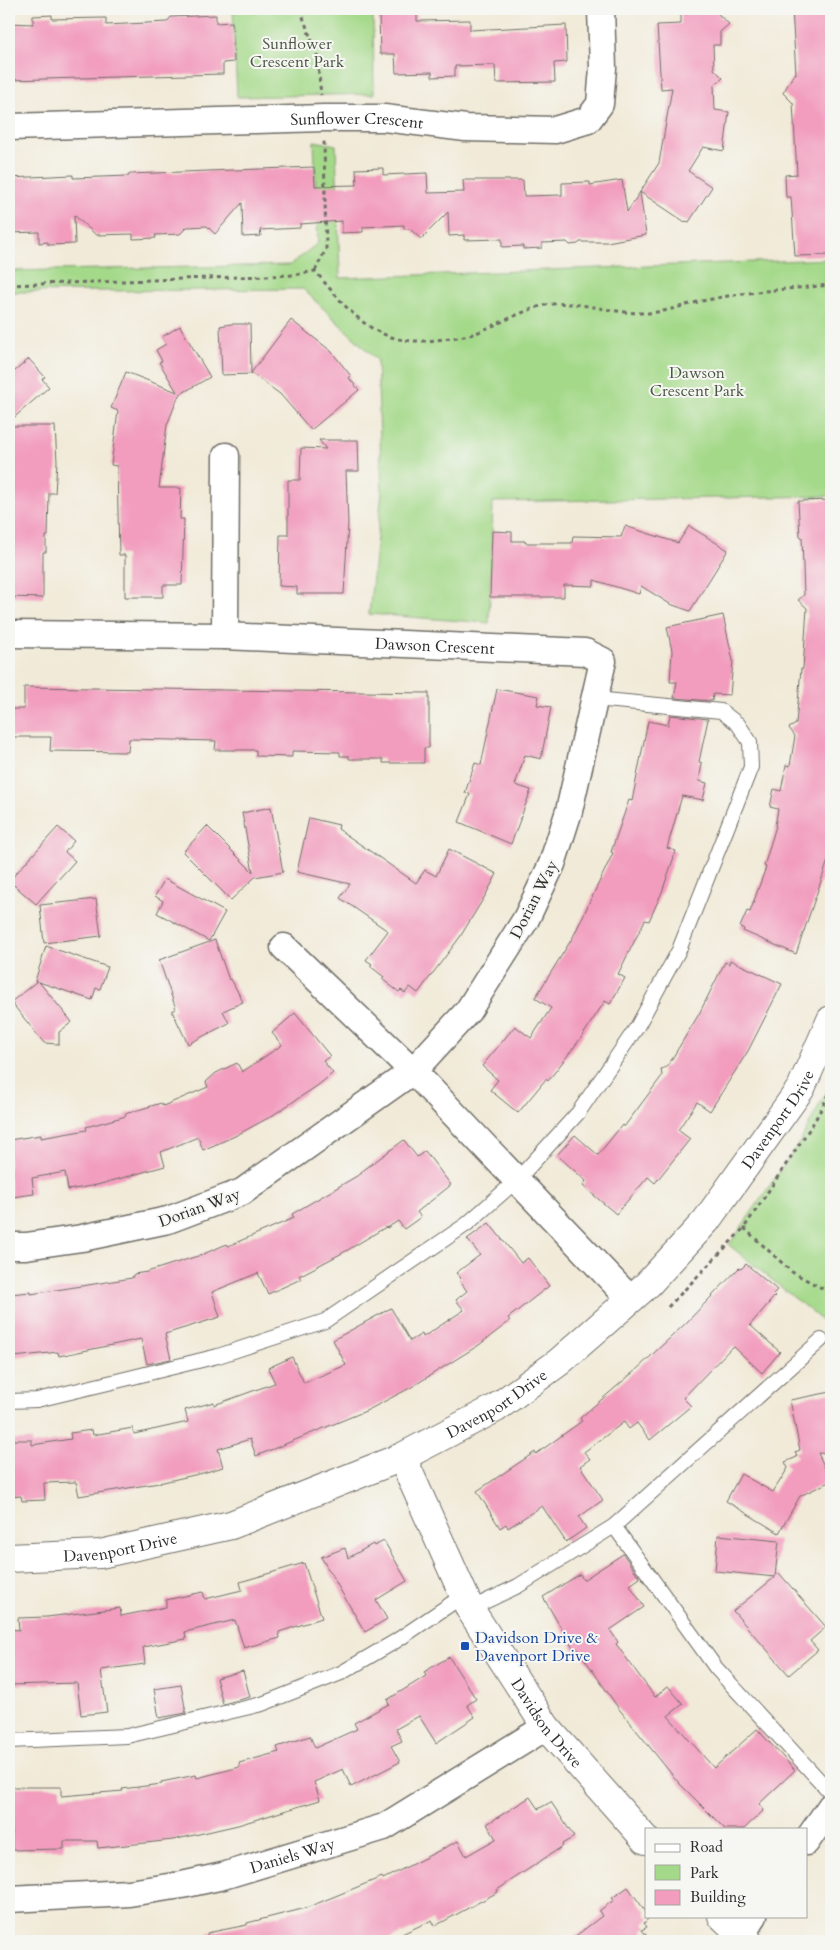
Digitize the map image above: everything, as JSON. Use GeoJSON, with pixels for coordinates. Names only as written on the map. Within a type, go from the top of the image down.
{"type":"FeatureCollection","features":[{"type":"Feature","properties":{"kind":"street","name":"Sunflower Crescent"},"geometry":{"type":"LineString","coordinates":[[9,127],[384,118],[466,128],[555,130],[588,120],[600,104],[603,68],[601,9]]}},
{"type":"Feature","properties":{"kind":"street"},"geometry":{"type":"LineString","coordinates":[[225,636],[226,456]]}},
{"type":"Feature","properties":{"kind":"street","name":"Dawson Crescent"},"geometry":{"type":"LineString","coordinates":[[9,634],[225,636],[584,652],[603,662],[595,699]]}},
{"type":"Feature","properties":{"kind":"street","name":"Dorian Way"},"geometry":{"type":"LineString","coordinates":[[9,1246],[26,1246],[82,1238],[168,1220],[242,1192],[413,1071],[468,1011],[526,919],[552,864],[569,811],[595,699]]}},
{"type":"Feature","properties":{"kind":"street"},"geometry":{"type":"LineString","coordinates":[[284,947],[413,1071],[630,1299]]}},
{"type":"Feature","properties":{"kind":"street","name":"Davenport Drive"},"geometry":{"type":"LineString","coordinates":[[9,1558],[100,1554],[231,1525],[402,1457],[496,1408],[559,1362],[666,1267],[706,1221],[801,1088],[831,1020]]}},
{"type":"Feature","properties":{"kind":"street","name":"Davidson Drive"},"geometry":{"type":"LineString","coordinates":[[402,1457],[467,1602],[546,1727],[645,1839]]}},
{"type":"Feature","properties":{"kind":"street","name":"Daniels Way"},"geometry":{"type":"LineString","coordinates":[[9,1899],[129,1893],[182,1885],[223,1876],[384,1827],[546,1727]]}},
{"type":"Feature","properties":{"kind":"street"},"geometry":{"type":"LineString","coordinates":[[808,1839],[831,1806]]}},
{"type":"Feature","properties":{"kind":"lane"},"geometry":{"type":"LineString","coordinates":[[9,1401],[37,1400],[218,1356],[325,1321],[467,1224],[517,1180],[578,1113],[638,1028],[679,950],[751,767],[750,742],[738,724],[720,711],[595,699]]}},
{"type":"Feature","properties":{"kind":"lane"},"geometry":{"type":"LineString","coordinates":[[9,1741],[127,1736],[262,1704],[341,1673],[467,1602],[518,1586],[614,1526],[821,1340]]}},
{"type":"Feature","properties":{"kind":"lane"},"geometry":{"type":"LineString","coordinates":[[614,1526],[716,1668],[831,1793]]}},
{"type":"Feature","properties":{"kind":"path"},"geometry":{"type":"LineString","coordinates":[[300,9],[317,55],[324,118],[326,249],[315,271]]}},
{"type":"Feature","properties":{"kind":"path"},"geometry":{"type":"LineString","coordinates":[[315,271],[347,308],[364,324],[384,335],[425,342],[472,334],[548,304],[570,303],[641,313],[660,312],[707,300],[754,292],[831,285]]}},
{"type":"Feature","properties":{"kind":"path"},"geometry":{"type":"LineString","coordinates":[[9,285],[296,275],[315,271]]}},
{"type":"Feature","properties":{"kind":"path"},"geometry":{"type":"LineString","coordinates":[[668,1307],[744,1228],[814,1122],[831,1091]]}},
{"type":"Feature","properties":{"kind":"path"},"geometry":{"type":"LineString","coordinates":[[744,1228],[792,1272],[831,1293]]}},
{"type":"Feature","properties":{"kind":"green space","name":"Sunflower Crescent Park"},"geometry":{"type":"Polygon","coordinates":[[[233,9],[373,9],[374,94],[237,97],[233,9]]]}},
{"type":"Feature","properties":{"kind":"green space","name":"Dawson Crescent Park"},"geometry":{"type":"Polygon","coordinates":[[[314,141],[336,145],[340,278],[831,259],[831,496],[493,502],[489,623],[369,614],[382,491],[377,360],[303,289],[9,292],[9,271],[290,265],[318,243],[314,141]]]}},
{"type":"Feature","properties":{"kind":"green space"},"geometry":{"type":"Polygon","coordinates":[[[831,1083],[831,1334],[824,1322],[729,1245],[801,1140],[831,1083]]]}},
{"type":"Feature","properties":{"kind":"building"},"geometry":{"type":"Polygon","coordinates":[[[400,9],[417,9],[417,21],[470,20],[470,30],[566,25],[567,62],[554,63],[555,82],[496,83],[495,65],[455,66],[455,76],[432,77],[432,72],[396,73],[395,54],[380,54],[379,13],[400,13],[400,9]]]}},
{"type":"Feature","properties":{"kind":"building"},"geometry":{"type":"Polygon","coordinates":[[[681,9],[719,9],[719,15],[729,24],[720,32],[720,45],[713,45],[714,69],[723,78],[714,85],[715,110],[729,112],[724,151],[703,147],[688,171],[712,187],[689,222],[685,222],[640,192],[659,163],[672,88],[661,89],[657,25],[681,24],[681,9]]]}},
{"type":"Feature","properties":{"kind":"building"},"geometry":{"type":"Polygon","coordinates":[[[792,9],[831,9],[831,255],[795,256],[791,197],[786,197],[785,175],[797,174],[793,103],[783,93],[794,74],[796,74],[792,9]]]}},
{"type":"Feature","properties":{"kind":"building"},"geometry":{"type":"Polygon","coordinates":[[[52,15],[52,19],[106,18],[106,25],[167,22],[171,17],[216,15],[216,23],[232,22],[234,62],[223,63],[223,74],[9,80],[9,23],[33,24],[33,16],[52,15]]]}},
{"type":"Feature","properties":{"kind":"building"},"geometry":{"type":"Polygon","coordinates":[[[314,167],[315,186],[357,185],[356,169],[383,168],[383,175],[427,173],[428,193],[464,192],[463,180],[523,180],[524,196],[562,195],[562,183],[590,182],[590,185],[622,180],[627,212],[640,192],[646,235],[607,242],[580,242],[570,245],[567,242],[542,243],[542,248],[523,249],[523,246],[502,247],[502,239],[464,240],[464,235],[449,236],[448,212],[421,239],[410,229],[404,229],[404,225],[363,227],[363,232],[342,233],[342,221],[300,224],[300,228],[260,230],[261,236],[243,237],[242,203],[215,234],[207,226],[187,227],[180,234],[155,235],[156,238],[133,239],[133,234],[96,235],[74,215],[75,244],[48,245],[48,242],[39,243],[39,232],[9,233],[9,178],[73,175],[73,178],[129,176],[129,174],[314,167]]]}},
{"type":"Feature","properties":{"kind":"building"},"geometry":{"type":"Polygon","coordinates":[[[291,320],[331,351],[351,376],[349,378],[359,390],[311,430],[280,394],[251,373],[291,320]]]}},
{"type":"Feature","properties":{"kind":"building"},"geometry":{"type":"Polygon","coordinates":[[[250,324],[251,374],[222,375],[220,326],[250,324]]]}},
{"type":"Feature","properties":{"kind":"building"},"geometry":{"type":"Polygon","coordinates":[[[180,326],[210,377],[179,395],[167,425],[159,488],[181,488],[180,519],[184,519],[182,585],[163,585],[163,597],[125,597],[125,555],[119,555],[117,466],[111,465],[118,411],[111,408],[126,372],[177,392],[159,362],[162,361],[156,350],[166,344],[162,337],[180,326]]]}},
{"type":"Feature","properties":{"kind":"building"},"geometry":{"type":"Polygon","coordinates":[[[29,359],[45,377],[42,379],[49,387],[9,422],[9,376],[29,359]]]}},
{"type":"Feature","properties":{"kind":"building"},"geometry":{"type":"Polygon","coordinates":[[[9,426],[55,426],[57,462],[55,493],[49,493],[48,536],[46,536],[46,552],[43,552],[43,598],[9,597],[9,426]]]}},
{"type":"Feature","properties":{"kind":"building"},"geometry":{"type":"Polygon","coordinates":[[[319,440],[358,440],[359,471],[346,471],[348,523],[344,594],[297,594],[297,587],[279,586],[280,535],[288,535],[288,480],[300,480],[301,448],[326,449],[319,440]]]}},
{"type":"Feature","properties":{"kind":"building"},"geometry":{"type":"Polygon","coordinates":[[[831,500],[831,852],[796,954],[743,931],[744,929],[740,927],[747,911],[750,912],[766,867],[764,866],[776,826],[778,809],[770,807],[774,789],[781,791],[786,765],[790,766],[795,736],[789,728],[796,724],[801,669],[803,669],[807,608],[798,600],[804,595],[802,537],[800,537],[798,501],[831,500]]]}},
{"type":"Feature","properties":{"kind":"building"},"geometry":{"type":"Polygon","coordinates":[[[625,526],[678,543],[689,526],[728,550],[690,611],[670,604],[641,586],[639,594],[594,580],[594,586],[564,585],[564,597],[490,597],[492,531],[512,532],[512,541],[525,541],[525,543],[572,543],[573,536],[621,537],[625,526]]]}},
{"type":"Feature","properties":{"kind":"building"},"geometry":{"type":"Polygon","coordinates":[[[723,615],[733,661],[730,695],[713,694],[712,701],[674,698],[677,682],[670,682],[672,651],[667,627],[723,615]]]}},
{"type":"Feature","properties":{"kind":"building"},"geometry":{"type":"Polygon","coordinates":[[[24,687],[429,693],[429,748],[424,748],[424,763],[383,763],[383,759],[349,759],[349,756],[340,756],[340,752],[292,751],[292,757],[256,756],[256,750],[215,750],[216,741],[129,739],[128,752],[50,751],[51,737],[11,737],[12,709],[24,709],[24,687]]]}},
{"type":"Feature","properties":{"kind":"building"},"geometry":{"type":"Polygon","coordinates":[[[497,689],[539,696],[537,705],[551,707],[541,759],[525,755],[515,785],[531,790],[511,844],[459,822],[470,794],[465,793],[475,763],[481,765],[497,689]]]}},
{"type":"Feature","properties":{"kind":"building"},"geometry":{"type":"Polygon","coordinates":[[[670,715],[708,719],[699,762],[702,763],[699,781],[707,783],[703,800],[682,796],[667,848],[676,851],[662,892],[649,921],[645,920],[618,974],[625,978],[610,1004],[605,1001],[581,1038],[548,1081],[546,1079],[518,1113],[490,1090],[498,1080],[482,1066],[515,1026],[531,1038],[551,1008],[535,998],[573,937],[613,853],[611,852],[629,800],[632,801],[648,721],[668,725],[670,715]]]}},
{"type":"Feature","properties":{"kind":"building"},"geometry":{"type":"Polygon","coordinates":[[[271,807],[283,872],[255,877],[231,900],[183,852],[207,826],[253,872],[242,813],[271,807]]]}},
{"type":"Feature","properties":{"kind":"building"},"geometry":{"type":"Polygon","coordinates":[[[309,818],[339,825],[338,829],[416,883],[425,870],[436,876],[449,849],[497,874],[460,937],[418,993],[410,987],[405,993],[401,990],[399,992],[382,979],[384,977],[370,966],[372,964],[366,960],[388,931],[340,898],[350,884],[297,872],[309,818]]]}},
{"type":"Feature","properties":{"kind":"building"},"geometry":{"type":"Polygon","coordinates":[[[58,827],[74,841],[65,852],[75,861],[36,904],[9,881],[58,827]]]}},
{"type":"Feature","properties":{"kind":"building"},"geometry":{"type":"Polygon","coordinates":[[[165,879],[225,912],[209,941],[157,913],[163,901],[155,896],[165,879]]]}},
{"type":"Feature","properties":{"kind":"building"},"geometry":{"type":"Polygon","coordinates":[[[96,899],[101,936],[44,943],[40,905],[96,899]]]}},
{"type":"Feature","properties":{"kind":"building"},"geometry":{"type":"Polygon","coordinates":[[[215,940],[229,980],[231,979],[243,1002],[223,1011],[229,1023],[188,1044],[172,1011],[176,1009],[159,960],[215,940]]]}},
{"type":"Feature","properties":{"kind":"building"},"geometry":{"type":"Polygon","coordinates":[[[46,946],[108,967],[100,989],[96,988],[92,1000],[39,982],[72,1022],[59,1032],[59,1044],[44,1043],[11,1002],[37,981],[35,981],[46,946]]]}},
{"type":"Feature","properties":{"kind":"building"},"geometry":{"type":"Polygon","coordinates":[[[730,960],[782,984],[748,1051],[710,1111],[697,1102],[678,1130],[690,1139],[655,1183],[648,1177],[616,1214],[583,1186],[586,1181],[557,1155],[575,1135],[598,1155],[622,1125],[624,1127],[662,1076],[661,1069],[667,1067],[699,1014],[725,962],[729,964],[730,960]]]}},
{"type":"Feature","properties":{"kind":"building"},"geometry":{"type":"Polygon","coordinates":[[[295,1013],[330,1056],[323,1061],[333,1073],[270,1117],[235,1136],[203,1150],[198,1137],[161,1152],[165,1166],[97,1185],[68,1190],[65,1172],[32,1178],[34,1194],[12,1197],[9,1175],[9,1140],[41,1135],[41,1138],[87,1130],[86,1127],[126,1116],[125,1114],[161,1103],[163,1106],[208,1087],[206,1082],[216,1073],[237,1063],[242,1072],[282,1045],[272,1033],[295,1013]]]}},
{"type":"Feature","properties":{"kind":"building"},"geometry":{"type":"Polygon","coordinates":[[[404,1140],[417,1157],[425,1151],[451,1185],[417,1212],[421,1217],[404,1229],[398,1221],[386,1227],[299,1276],[301,1279],[268,1294],[258,1273],[212,1292],[220,1317],[165,1334],[171,1359],[147,1364],[141,1339],[59,1356],[58,1352],[14,1357],[9,1294],[31,1292],[31,1294],[132,1278],[134,1274],[147,1272],[201,1255],[227,1244],[228,1246],[294,1218],[292,1214],[362,1173],[404,1140]]]}},
{"type":"Feature","properties":{"kind":"building"},"geometry":{"type":"Polygon","coordinates":[[[489,1223],[521,1263],[528,1258],[549,1286],[508,1318],[510,1321],[479,1345],[410,1388],[368,1410],[256,1456],[250,1439],[218,1449],[223,1467],[203,1473],[159,1483],[79,1496],[76,1482],[44,1483],[45,1500],[22,1501],[21,1496],[9,1497],[9,1440],[32,1440],[32,1445],[71,1439],[70,1433],[92,1430],[93,1435],[133,1428],[134,1434],[188,1422],[185,1410],[214,1402],[214,1405],[275,1383],[268,1368],[292,1357],[304,1383],[346,1365],[333,1340],[391,1308],[410,1341],[422,1334],[423,1337],[464,1310],[456,1300],[467,1291],[459,1280],[461,1278],[456,1273],[480,1255],[467,1239],[489,1223]]]}},
{"type":"Feature","properties":{"kind":"building"},"geometry":{"type":"Polygon","coordinates":[[[746,1264],[777,1290],[773,1294],[775,1296],[750,1325],[780,1352],[762,1373],[734,1347],[731,1348],[683,1398],[691,1406],[650,1440],[637,1423],[629,1429],[624,1422],[584,1452],[590,1459],[580,1466],[603,1500],[579,1517],[586,1528],[566,1542],[542,1506],[508,1528],[506,1524],[500,1528],[477,1491],[535,1452],[536,1454],[582,1421],[580,1418],[637,1369],[686,1323],[739,1268],[741,1269],[746,1264]]]}},
{"type":"Feature","properties":{"kind":"building"},"geometry":{"type":"Polygon","coordinates":[[[831,1392],[831,1454],[818,1453],[831,1481],[800,1496],[779,1533],[726,1501],[741,1474],[773,1492],[788,1468],[785,1462],[797,1457],[795,1452],[800,1450],[790,1400],[831,1392]]]}},
{"type":"Feature","properties":{"kind":"building"},"geometry":{"type":"Polygon","coordinates":[[[718,1535],[779,1541],[775,1576],[779,1573],[826,1627],[810,1641],[818,1650],[789,1675],[733,1611],[775,1577],[715,1571],[718,1535]]]}},
{"type":"Feature","properties":{"kind":"building"},"geometry":{"type":"Polygon","coordinates":[[[384,1541],[407,1581],[376,1600],[387,1619],[365,1632],[321,1557],[345,1548],[348,1558],[373,1544],[374,1546],[384,1541]]]}},
{"type":"Feature","properties":{"kind":"building"},"geometry":{"type":"Polygon","coordinates":[[[623,1554],[640,1578],[630,1585],[644,1607],[610,1630],[618,1642],[616,1644],[655,1697],[668,1686],[683,1704],[668,1716],[714,1768],[757,1729],[795,1770],[759,1804],[764,1810],[745,1828],[724,1828],[678,1782],[619,1709],[577,1648],[574,1650],[543,1597],[580,1574],[583,1580],[623,1554]]]}},
{"type":"Feature","properties":{"kind":"building"},"geometry":{"type":"Polygon","coordinates":[[[304,1563],[322,1618],[279,1632],[280,1638],[244,1648],[235,1620],[185,1632],[186,1639],[143,1647],[145,1664],[101,1670],[107,1712],[81,1715],[77,1683],[9,1685],[9,1629],[19,1630],[18,1618],[47,1617],[120,1608],[121,1616],[166,1607],[166,1600],[203,1592],[205,1599],[242,1590],[240,1582],[304,1563]]]}},
{"type":"Feature","properties":{"kind":"building"},"geometry":{"type":"Polygon","coordinates":[[[449,1657],[476,1699],[467,1705],[475,1717],[436,1743],[419,1716],[396,1729],[402,1741],[391,1746],[400,1762],[351,1787],[343,1769],[314,1782],[320,1800],[238,1825],[173,1840],[98,1848],[97,1841],[64,1841],[64,1849],[12,1850],[12,1829],[9,1828],[9,1787],[61,1787],[61,1796],[123,1791],[122,1789],[162,1784],[161,1782],[196,1775],[197,1778],[240,1767],[239,1763],[279,1752],[277,1747],[310,1736],[315,1748],[357,1729],[354,1723],[389,1704],[387,1700],[426,1676],[424,1672],[449,1657]]]}},
{"type":"Feature","properties":{"kind":"building"},"geometry":{"type":"Polygon","coordinates":[[[243,1671],[250,1697],[223,1704],[216,1678],[243,1671]]]}},
{"type":"Feature","properties":{"kind":"building"},"geometry":{"type":"Polygon","coordinates":[[[181,1685],[186,1713],[159,1718],[154,1689],[181,1685]]]}},
{"type":"Feature","properties":{"kind":"building"},"geometry":{"type":"Polygon","coordinates":[[[530,1797],[538,1809],[551,1802],[574,1837],[497,1890],[498,1892],[435,1926],[432,1920],[387,1941],[208,1941],[207,1933],[247,1925],[247,1923],[306,1908],[382,1877],[383,1879],[458,1841],[466,1856],[496,1839],[487,1824],[530,1797]]]}},
{"type":"Feature","properties":{"kind":"building"},"geometry":{"type":"Polygon","coordinates":[[[628,1887],[645,1911],[645,1918],[649,1918],[644,1923],[647,1927],[642,1930],[651,1941],[569,1941],[602,1916],[599,1911],[614,1900],[612,1898],[628,1887]]]}},
{"type":"Feature","properties":{"kind":"place","name":"Davidson Drive & Davenport Drive"},"geometry":{"type":"Point","coordinates":[465,1646]}}]}
